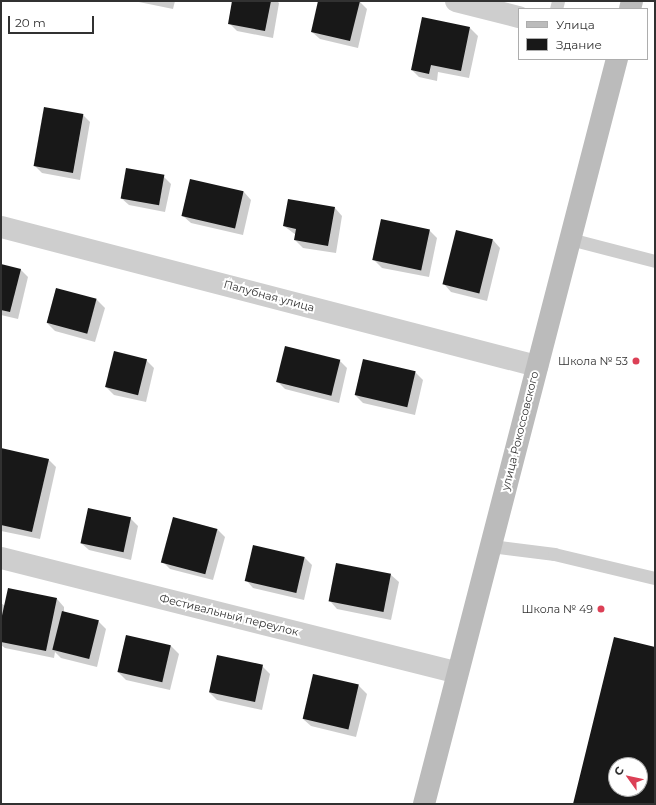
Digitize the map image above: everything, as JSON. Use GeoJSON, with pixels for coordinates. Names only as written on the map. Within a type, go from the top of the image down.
{"type":"FeatureCollection","features":[{"type":"Feature","properties":{"kind":"street"},"geometry":{"type":"LineString","coordinates":[[456,1],[518,17]]}},
{"type":"Feature","properties":{"kind":"street","name":"улица Рокоссовского"},"geometry":{"type":"LineString","coordinates":[[424,804],[456,672],[491,546],[617,60]]}},
{"type":"Feature","properties":{"kind":"street","name":"Палубная улица"},"geometry":{"type":"LineString","coordinates":[[1,227],[537,366]]}},
{"type":"Feature","properties":{"kind":"street","name":"Фестивальный переулок"},"geometry":{"type":"LineString","coordinates":[[1,558],[456,672]]}},
{"type":"Feature","properties":{"kind":"lane"},"geometry":{"type":"LineString","coordinates":[[570,239],[655,261]]}},
{"type":"Feature","properties":{"kind":"lane"},"geometry":{"type":"LineString","coordinates":[[491,546],[554,554],[655,578]]}},
{"type":"Feature","properties":{"kind":"building"},"geometry":{"type":"Polygon","coordinates":[[[232,1],[271,1],[265,31],[228,24],[232,1]]]}},
{"type":"Feature","properties":{"kind":"building"},"geometry":{"type":"Polygon","coordinates":[[[318,1],[360,1],[350,41],[311,32],[318,1]]]}},
{"type":"Feature","properties":{"kind":"building"},"geometry":{"type":"Polygon","coordinates":[[[422,17],[470,27],[461,71],[431,65],[429,74],[411,70],[422,17]]]}},
{"type":"Feature","properties":{"kind":"building"},"geometry":{"type":"Polygon","coordinates":[[[44,107],[83,114],[73,173],[34,166],[44,107]]]}},
{"type":"Feature","properties":{"kind":"building"},"geometry":{"type":"Polygon","coordinates":[[[126,168],[164,175],[159,205],[121,199],[126,168]]]}},
{"type":"Feature","properties":{"kind":"building"},"geometry":{"type":"Polygon","coordinates":[[[190,179],[244,191],[235,228],[181,216],[190,179]]]}},
{"type":"Feature","properties":{"kind":"building"},"geometry":{"type":"Polygon","coordinates":[[[288,199],[335,207],[328,246],[294,240],[296,229],[283,226],[288,199]]]}},
{"type":"Feature","properties":{"kind":"building"},"geometry":{"type":"Polygon","coordinates":[[[381,219],[430,229],[421,270],[372,260],[381,219]]]}},
{"type":"Feature","properties":{"kind":"building"},"geometry":{"type":"Polygon","coordinates":[[[456,230],[493,239],[479,294],[442,284],[456,230]]]}},
{"type":"Feature","properties":{"kind":"building"},"geometry":{"type":"Polygon","coordinates":[[[1,264],[21,269],[10,312],[1,310],[1,264]]]}},
{"type":"Feature","properties":{"kind":"building"},"geometry":{"type":"Polygon","coordinates":[[[56,288],[97,299],[87,334],[47,323],[56,288]]]}},
{"type":"Feature","properties":{"kind":"building"},"geometry":{"type":"Polygon","coordinates":[[[285,346],[340,360],[331,396],[276,382],[285,346]]]}},
{"type":"Feature","properties":{"kind":"building"},"geometry":{"type":"Polygon","coordinates":[[[114,351],[147,359],[138,395],[105,387],[114,351]]]}},
{"type":"Feature","properties":{"kind":"building"},"geometry":{"type":"Polygon","coordinates":[[[363,359],[416,371],[407,407],[355,395],[363,359]]]}},
{"type":"Feature","properties":{"kind":"building"},"geometry":{"type":"Polygon","coordinates":[[[1,448],[49,459],[32,532],[1,525],[1,448]]]}},
{"type":"Feature","properties":{"kind":"building"},"geometry":{"type":"Polygon","coordinates":[[[88,508],[131,517],[124,552],[81,543],[88,508]]]}},
{"type":"Feature","properties":{"kind":"building"},"geometry":{"type":"Polygon","coordinates":[[[173,517],[217,529],[205,574],[161,562],[173,517]]]}},
{"type":"Feature","properties":{"kind":"building"},"geometry":{"type":"Polygon","coordinates":[[[253,545],[305,557],[296,593],[245,581],[253,545]]]}},
{"type":"Feature","properties":{"kind":"building"},"geometry":{"type":"Polygon","coordinates":[[[336,563],[391,574],[384,612],[329,601],[336,563]]]}},
{"type":"Feature","properties":{"kind":"building"},"geometry":{"type":"Polygon","coordinates":[[[8,588],[57,598],[46,651],[1,642],[1,620],[8,588]]]}},
{"type":"Feature","properties":{"kind":"building"},"geometry":{"type":"Polygon","coordinates":[[[62,611],[99,620],[89,659],[52,650],[62,611]]]}},
{"type":"Feature","properties":{"kind":"building"},"geometry":{"type":"Polygon","coordinates":[[[126,635],[171,645],[162,682],[117,672],[126,635]]]}},
{"type":"Feature","properties":{"kind":"building"},"geometry":{"type":"Polygon","coordinates":[[[614,637],[655,647],[655,804],[573,804],[614,637]]]}},
{"type":"Feature","properties":{"kind":"building"},"geometry":{"type":"Polygon","coordinates":[[[217,655],[263,665],[255,702],[209,692],[217,655]]]}},
{"type":"Feature","properties":{"kind":"building"},"geometry":{"type":"Polygon","coordinates":[[[313,674],[359,685],[348,729],[303,719],[313,674]]]}},
{"type":"Feature","properties":{"kind":"place","name":"Школа № 53"},"geometry":{"type":"Point","coordinates":[636,361]}},
{"type":"Feature","properties":{"kind":"place","name":"Школа № 49"},"geometry":{"type":"Point","coordinates":[601,609]}}]}
